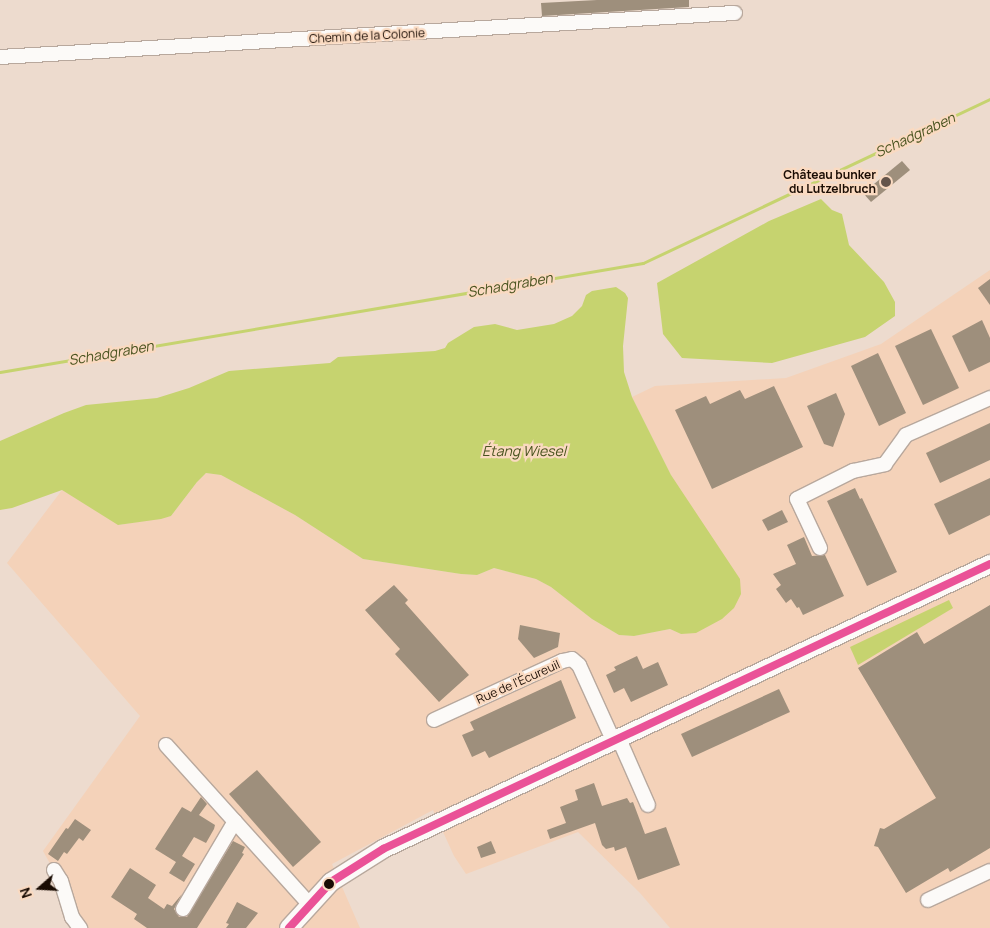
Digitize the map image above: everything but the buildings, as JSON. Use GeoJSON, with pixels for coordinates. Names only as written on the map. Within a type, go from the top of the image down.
{"type":"FeatureCollection","features":[{"type":"Feature","properties":{"kind":"main road"},"geometry":{"type":"LineString","coordinates":[[289,928],[309,904],[341,874],[372,854],[990,564]]}},
{"type":"Feature","properties":{"kind":"street","name":"Chemin de la Colonie"},"geometry":{"type":"LineString","coordinates":[[0,57],[735,13]]}},
{"type":"Feature","properties":{"kind":"street"},"geometry":{"type":"LineString","coordinates":[[820,548],[797,499],[854,471],[885,464],[906,435],[990,398]]}},
{"type":"Feature","properties":{"kind":"street","name":"Rue de l'Écureuil"},"geometry":{"type":"LineString","coordinates":[[434,720],[562,661],[572,659],[580,665],[617,740]]}},
{"type":"Feature","properties":{"kind":"street"},"geometry":{"type":"LineString","coordinates":[[617,740],[648,805]]}},
{"type":"Feature","properties":{"kind":"street"},"geometry":{"type":"LineString","coordinates":[[166,745],[309,904]]}},
{"type":"Feature","properties":{"kind":"street"},"geometry":{"type":"LineString","coordinates":[[182,910],[235,821]]}},
{"type":"Feature","properties":{"kind":"street"},"geometry":{"type":"LineString","coordinates":[[54,870],[61,881],[72,917],[80,928]]}},
{"type":"Feature","properties":{"kind":"street"},"geometry":{"type":"LineString","coordinates":[[928,900],[990,871]]}},
{"type":"Feature","properties":{"kind":"shaded area"},"geometry":{"type":"Polygon","coordinates":[[[990,270],[990,928],[670,928],[640,893],[578,832],[466,874],[454,856],[433,810],[332,864],[360,928],[78,928],[62,885],[43,851],[140,716],[7,563],[62,490],[119,525],[171,516],[206,473],[221,475],[295,515],[363,559],[461,574],[477,575],[494,568],[536,579],[551,587],[592,619],[619,635],[634,636],[670,629],[681,634],[671,475],[632,397],[655,386],[786,378],[881,344],[990,270]]]}},
{"type":"Feature","properties":{"kind":"water"},"geometry":{"type":"Polygon","coordinates":[[[821,199],[832,210],[842,214],[849,245],[884,282],[895,302],[895,316],[865,337],[772,363],[682,358],[663,334],[657,283],[769,221],[821,199]]]}},
{"type":"Feature","properties":{"kind":"water","name":"Étang Wiesel"},"geometry":{"type":"Polygon","coordinates":[[[616,287],[625,293],[628,298],[623,346],[624,372],[632,397],[671,475],[740,579],[741,594],[734,608],[722,619],[696,633],[681,634],[670,629],[634,636],[619,635],[592,619],[551,587],[536,579],[494,568],[477,575],[461,574],[363,559],[295,515],[221,475],[206,473],[171,516],[161,519],[118,525],[62,490],[12,508],[0,510],[0,441],[86,405],[157,398],[189,388],[229,371],[330,363],[338,357],[435,351],[445,348],[448,343],[474,327],[495,324],[517,330],[554,324],[572,316],[582,306],[586,295],[592,291],[616,287]]]}},
{"type":"Feature","properties":{"kind":"water"},"geometry":{"type":"Polygon","coordinates":[[[949,600],[953,608],[858,665],[850,647],[949,600]]]}},
{"type":"Feature","properties":{"kind":"waterway","name":"Schadgraben"},"geometry":{"type":"LineString","coordinates":[[0,372],[643,263],[990,99]]}},
{"type":"Feature","properties":{"kind":"transit line"},"geometry":{"type":"LineString","coordinates":[[289,928],[331,882],[383,849],[990,564]]}},
{"type":"Feature","properties":{"kind":"place","name":"Château bunker du Lutzelbruch"},"geometry":{"type":"Point","coordinates":[886,182]}}]}
